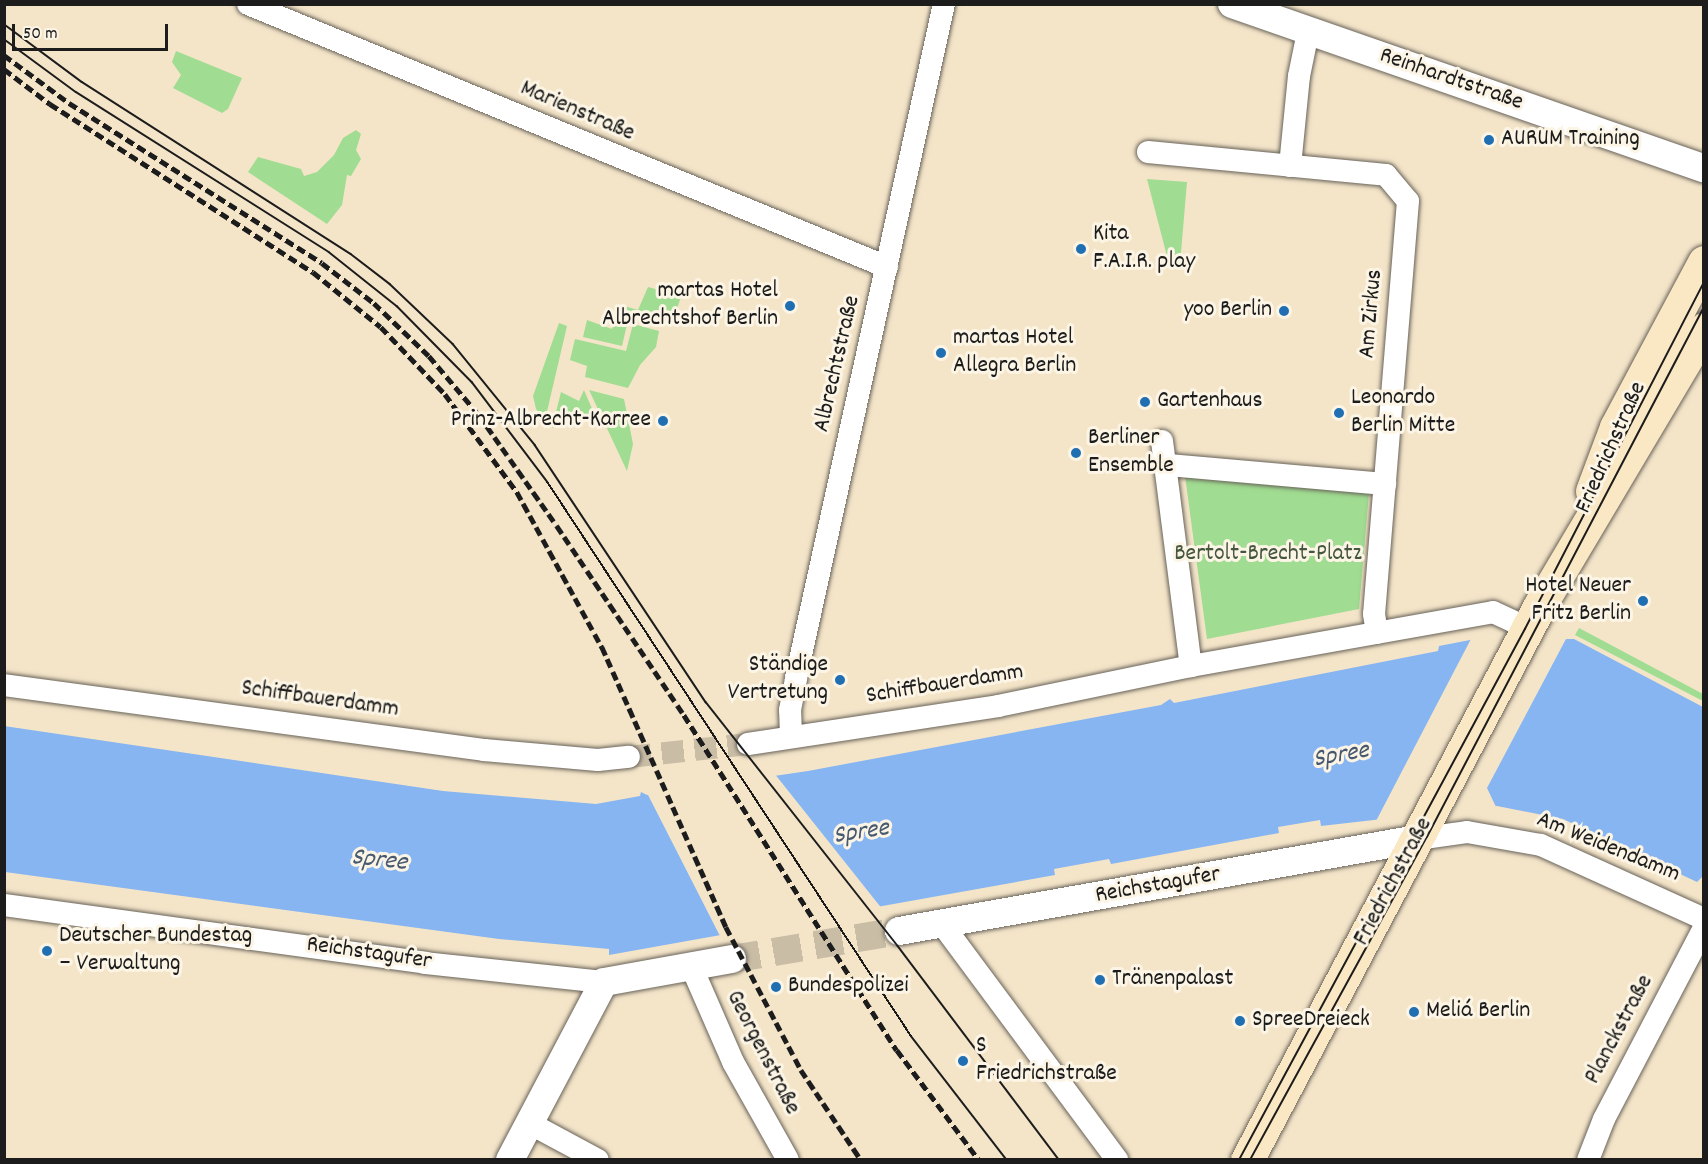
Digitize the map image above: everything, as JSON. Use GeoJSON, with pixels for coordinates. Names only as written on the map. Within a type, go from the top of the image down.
{"type":"FeatureCollection","features":[{"type":"Feature","properties":{"kind":"main road","name":"Friedrichstraße"},"geometry":{"type":"LineString","coordinates":[[1247,1160],[1532,621],[1584,510],[1616,426],[1704,262]]}},
{"type":"Feature","properties":{"kind":"main road","name":"Friedrichstraße"},"geometry":{"type":"LineString","coordinates":[[1532,621],[1701,340]]}},
{"type":"Feature","properties":{"kind":"street","name":"Marienstraße"},"geometry":{"type":"LineString","coordinates":[[248,4],[887,267]]}},
{"type":"Feature","properties":{"kind":"street","name":"Albrechtstraße"},"geometry":{"type":"LineString","coordinates":[[791,736],[796,678],[944,4]]}},
{"type":"Feature","properties":{"kind":"street","name":"Reinhardtstraße"},"geometry":{"type":"LineString","coordinates":[[1232,4],[1704,168]]}},
{"type":"Feature","properties":{"kind":"street"},"geometry":{"type":"LineString","coordinates":[[1290,166],[1299,76],[1308,32]]}},
{"type":"Feature","properties":{"kind":"street","name":"Am Zirkus"},"geometry":{"type":"LineString","coordinates":[[1148,152],[1386,175],[1408,201],[1374,614],[1377,633]]}},
{"type":"Feature","properties":{"kind":"street"},"geometry":{"type":"LineString","coordinates":[[1162,441],[1168,465],[1191,666]]}},
{"type":"Feature","properties":{"kind":"street"},"geometry":{"type":"LineString","coordinates":[[1168,465],[1386,474]]}},
{"type":"Feature","properties":{"kind":"street","name":"Schiffbauerdamm"},"geometry":{"type":"LineString","coordinates":[[748,744],[998,706],[1191,666],[1493,612],[1532,621]]}},
{"type":"Feature","properties":{"kind":"street","name":"Schiffbauerdamm"},"geometry":{"type":"LineString","coordinates":[[4,685],[484,750],[598,760],[629,758]]}},
{"type":"Feature","properties":{"kind":"street","name":"Am Weidendamm"},"geometry":{"type":"LineString","coordinates":[[1421,831],[1467,832],[1541,845],[1704,919]]}},
{"type":"Feature","properties":{"kind":"street","name":"Reichstagufer"},"geometry":{"type":"LineString","coordinates":[[899,931],[1421,831]]}},
{"type":"Feature","properties":{"kind":"street","name":"Reichstagufer"},"geometry":{"type":"LineString","coordinates":[[4,905],[425,963],[604,982],[732,959]]}},
{"type":"Feature","properties":{"kind":"street"},"geometry":{"type":"LineString","coordinates":[[942,924],[1117,1160]]}},
{"type":"Feature","properties":{"kind":"street","name":"Planckstraße"},"geometry":{"type":"LineString","coordinates":[[1588,1160],[1604,1119],[1704,928]]}},
{"type":"Feature","properties":{"kind":"street","name":"Georgenstraße"},"geometry":{"type":"LineString","coordinates":[[692,968],[733,1062],[788,1160]]}},
{"type":"Feature","properties":{"kind":"street"},"geometry":{"type":"LineString","coordinates":[[510,1160],[604,982]]}},
{"type":"Feature","properties":{"kind":"street"},"geometry":{"type":"LineString","coordinates":[[530,1123],[598,1160]]}},
{"type":"Feature","properties":{"kind":"green space"},"geometry":{"type":"Polygon","coordinates":[[[176,51],[242,78],[228,109],[222,113],[173,88],[181,75],[172,62],[176,51]]]}},
{"type":"Feature","properties":{"kind":"green space"},"geometry":{"type":"Polygon","coordinates":[[[356,130],[361,134],[356,150],[361,159],[351,176],[347,175],[342,205],[327,224],[248,172],[258,157],[301,169],[304,176],[317,172],[334,155],[343,138],[356,130]]]}},
{"type":"Feature","properties":{"kind":"green space"},"geometry":{"type":"Polygon","coordinates":[[[1147,179],[1187,182],[1180,264],[1169,264],[1147,179]]]}},
{"type":"Feature","properties":{"kind":"green space"},"geometry":{"type":"Polygon","coordinates":[[[668,283],[673,291],[682,294],[671,326],[629,316],[622,346],[583,337],[587,320],[612,329],[621,305],[638,310],[648,287],[659,290],[668,283]]]}},
{"type":"Feature","properties":{"kind":"green space"},"geometry":{"type":"Polygon","coordinates":[[[559,323],[567,326],[545,420],[536,409],[533,396],[559,323]]]}},
{"type":"Feature","properties":{"kind":"green space"},"geometry":{"type":"Polygon","coordinates":[[[633,324],[659,331],[656,347],[640,365],[628,388],[585,377],[587,366],[570,360],[575,339],[626,351],[633,324]]]}},
{"type":"Feature","properties":{"kind":"green space"},"geometry":{"type":"Polygon","coordinates":[[[584,390],[596,418],[591,420],[588,415],[552,428],[561,392],[579,401],[584,390]]]}},
{"type":"Feature","properties":{"kind":"green space"},"geometry":{"type":"Polygon","coordinates":[[[589,390],[624,399],[633,444],[627,471],[589,390]]]}},
{"type":"Feature","properties":{"kind":"green space","name":"Bertolt-Brecht-Platz"},"geometry":{"type":"Polygon","coordinates":[[[1185,476],[1369,493],[1359,609],[1207,639],[1185,476]]]}},
{"type":"Feature","properties":{"kind":"green space"},"geometry":{"type":"Polygon","coordinates":[[[1579,628],[1703,694],[1703,701],[1575,635],[1579,628]]]}},
{"type":"Feature","properties":{"kind":"water","name":"Spree"},"geometry":{"type":"Polygon","coordinates":[[[1574,639],[1703,707],[1703,876],[1697,882],[1563,819],[1497,806],[1321,826],[1320,820],[1278,827],[1279,833],[1111,864],[1109,859],[1054,869],[1055,875],[609,955],[609,949],[499,939],[5,872],[4,726],[443,791],[596,804],[640,796],[641,792],[647,795],[808,771],[1161,705],[1170,699],[1174,703],[1438,651],[1439,646],[1470,640],[1574,639]]]}},
{"type":"Feature","properties":{"kind":"pier"},"geometry":{"type":"Polygon","coordinates":[[[1472,637],[1567,637],[1487,788],[1497,809],[1376,821],[1472,637]]]}},
{"type":"Feature","properties":{"kind":"pier"},"geometry":{"type":"Polygon","coordinates":[[[774,773],[883,910],[722,940],[645,789],[648,792],[774,773]]]}},
{"type":"Feature","properties":{"kind":"tunnel"},"geometry":{"type":"LineString","coordinates":[[629,757],[748,744]]}},
{"type":"Feature","properties":{"kind":"tunnel"},"geometry":{"type":"LineString","coordinates":[[732,959],[899,931]]}},
{"type":"Feature","properties":{"kind":"tram line"},"geometry":{"type":"LineString","coordinates":[[4,24],[82,82],[351,254],[390,284],[453,344],[535,445],[706,702],[898,946],[1059,1160]]}},
{"type":"Feature","properties":{"kind":"tram line"},"geometry":{"type":"LineString","coordinates":[[4,39],[76,92],[329,252],[397,306],[472,382],[547,481],[912,1037],[1007,1160]]}},
{"type":"Feature","properties":{"kind":"tram line"},"geometry":{"type":"LineString","coordinates":[[1239,1160],[1525,629],[1704,282]]}},
{"type":"Feature","properties":{"kind":"tram line"},"geometry":{"type":"LineString","coordinates":[[1250,1160],[1427,837],[1704,307]]}},
{"type":"Feature","properties":{"kind":"railway"},"geometry":{"type":"LineString","coordinates":[[4,55],[69,103],[322,263],[374,303],[429,356],[479,415],[557,526],[684,715],[897,1050],[979,1160]]}},
{"type":"Feature","properties":{"kind":"railway"},"geometry":{"type":"LineString","coordinates":[[4,69],[50,104],[313,272],[381,327],[445,394],[517,492],[602,647],[726,927],[801,1070],[861,1160]]}},
{"type":"Feature","properties":{"kind":"place","name":"AURUM Training"},"geometry":{"type":"Point","coordinates":[1489,140]}},
{"type":"Feature","properties":{"kind":"place","name":"Kita F.A.I.R. play"},"geometry":{"type":"Point","coordinates":[1081,249]}},
{"type":"Feature","properties":{"kind":"place","name":"martas Hotel Albrechtshof Berlin"},"geometry":{"type":"Point","coordinates":[790,306]}},
{"type":"Feature","properties":{"kind":"place","name":"yoo Berlin"},"geometry":{"type":"Point","coordinates":[1284,311]}},
{"type":"Feature","properties":{"kind":"place","name":"martas Hotel Allegra Berlin"},"geometry":{"type":"Point","coordinates":[941,353]}},
{"type":"Feature","properties":{"kind":"place","name":"Gartenhaus"},"geometry":{"type":"Point","coordinates":[1145,402]}},
{"type":"Feature","properties":{"kind":"place","name":"Leonardo Berlin Mitte"},"geometry":{"type":"Point","coordinates":[1339,413]}},
{"type":"Feature","properties":{"kind":"place","name":"Prinz-Albrecht-Karree"},"geometry":{"type":"Point","coordinates":[663,421]}},
{"type":"Feature","properties":{"kind":"place","name":"Berliner Ensemble"},"geometry":{"type":"Point","coordinates":[1076,453]}},
{"type":"Feature","properties":{"kind":"place","name":"Hotel Neuer Fritz Berlin"},"geometry":{"type":"Point","coordinates":[1643,601]}},
{"type":"Feature","properties":{"kind":"place","name":"Ständige Vertretung"},"geometry":{"type":"Point","coordinates":[840,680]}},
{"type":"Feature","properties":{"kind":"place","name":"Deutscher Bundestag – Verwaltung"},"geometry":{"type":"Point","coordinates":[47,951]}},
{"type":"Feature","properties":{"kind":"place","name":"Tränenpalast"},"geometry":{"type":"Point","coordinates":[1100,980]}},
{"type":"Feature","properties":{"kind":"place","name":"Bundespolizei"},"geometry":{"type":"Point","coordinates":[776,987]}},
{"type":"Feature","properties":{"kind":"place","name":"Meliá Berlin"},"geometry":{"type":"Point","coordinates":[1414,1012]}},
{"type":"Feature","properties":{"kind":"place","name":"SpreeDreieck"},"geometry":{"type":"Point","coordinates":[1240,1021]}},
{"type":"Feature","properties":{"kind":"place","name":"S Friedrichstraße"},"geometry":{"type":"Point","coordinates":[963,1061]}}]}
